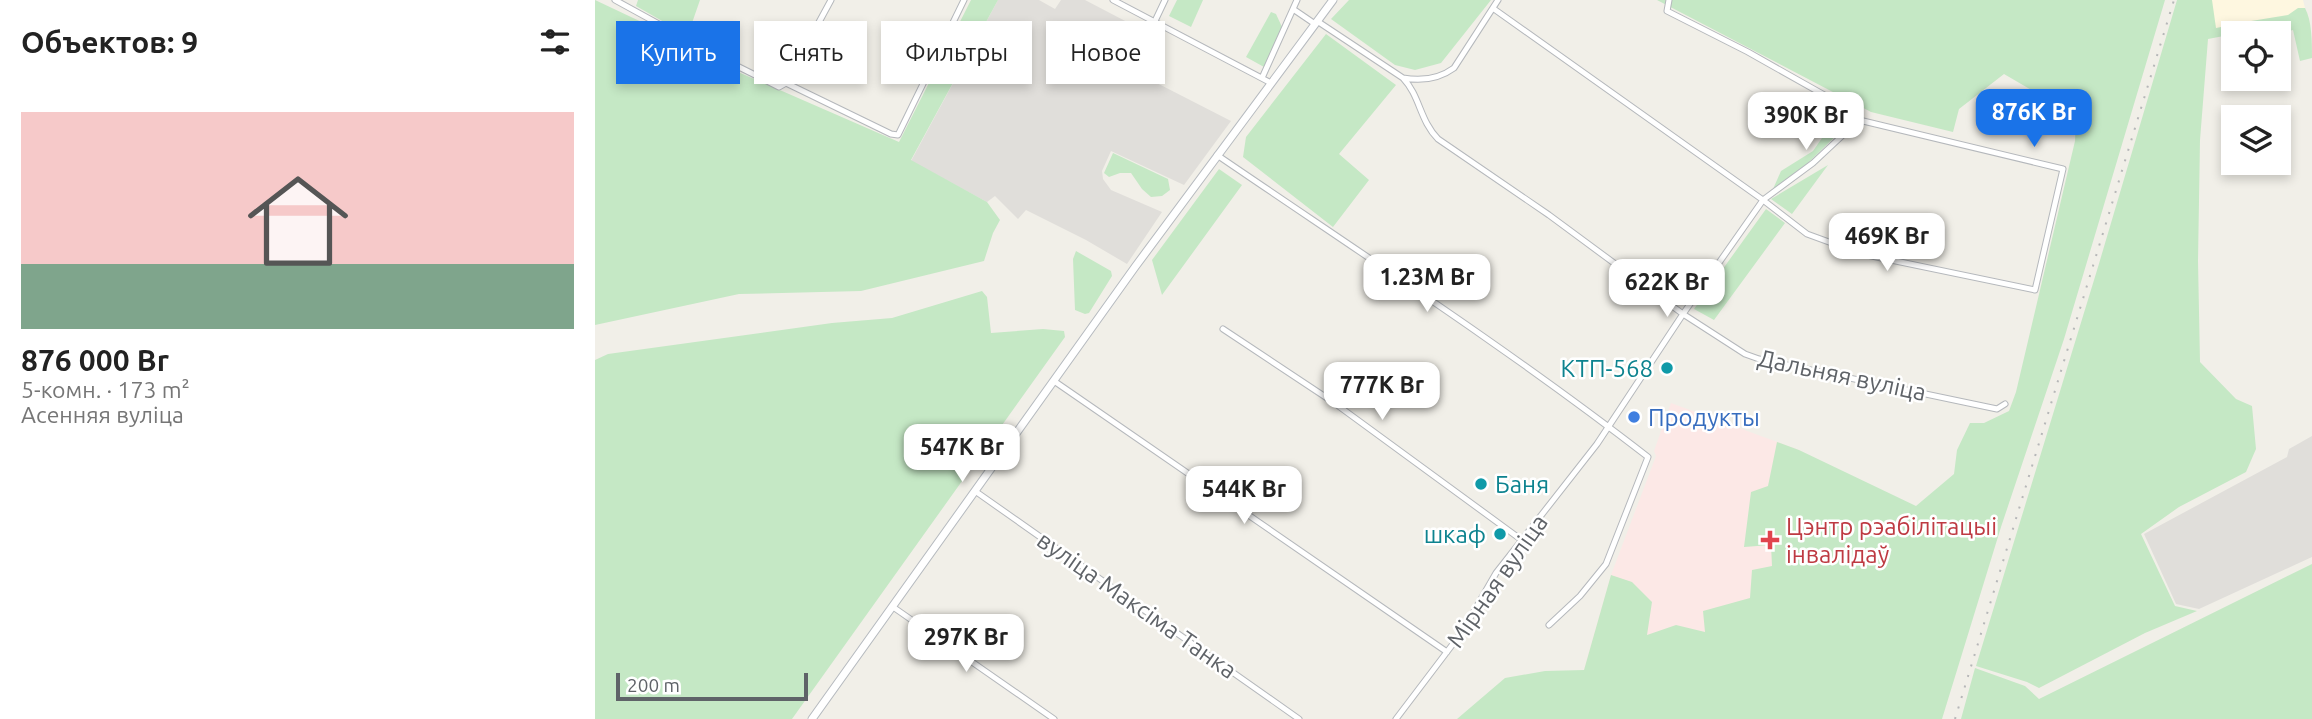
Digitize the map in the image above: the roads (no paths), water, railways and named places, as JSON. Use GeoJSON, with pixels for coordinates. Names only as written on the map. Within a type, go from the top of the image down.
{"type":"FeatureCollection","features":[{"type":"Feature","properties":{"kind":"main road"},"geometry":{"type":"LineString","coordinates":[[812,719],[1217,155],[1333,0]]}},
{"type":"Feature","properties":{"kind":"street"},"geometry":{"type":"LineString","coordinates":[[615,0],[754,74]]}},
{"type":"Feature","properties":{"kind":"street"},"geometry":{"type":"LineString","coordinates":[[635,9],[636,0]]}},
{"type":"Feature","properties":{"kind":"street"},"geometry":{"type":"LineString","coordinates":[[820,21],[831,0]]}},
{"type":"Feature","properties":{"kind":"street"},"geometry":{"type":"LineString","coordinates":[[788,84],[898,135],[964,0]]}},
{"type":"Feature","properties":{"kind":"street"},"geometry":{"type":"LineString","coordinates":[[1112,0],[1155,21],[1165,0]]}},
{"type":"Feature","properties":{"kind":"street"},"geometry":{"type":"LineString","coordinates":[[1262,78],[1297,0]]}},
{"type":"Feature","properties":{"kind":"street"},"geometry":{"type":"LineString","coordinates":[[1293,9],[1403,78],[1415,80],[1446,74],[1454,68],[1498,0]]}},
{"type":"Feature","properties":{"kind":"street"},"geometry":{"type":"LineString","coordinates":[[1494,9],[1807,234],[1862,254],[2035,290],[2063,169],[1859,120],[1851,110],[1748,52],[1667,11],[1669,0]]}},
{"type":"Feature","properties":{"kind":"street"},"geometry":{"type":"LineString","coordinates":[[1165,26],[1271,83]]}},
{"type":"Feature","properties":{"kind":"street","name":"Дальняя вуліца"},"geometry":{"type":"LineString","coordinates":[[1403,78],[1413,91],[1425,124],[1438,139],[1549,215],[1683,314],[1745,354],[1997,409],[2005,404]]}},
{"type":"Feature","properties":{"kind":"street","name":"Мірная вуліца"},"geometry":{"type":"LineString","coordinates":[[1396,719],[1469,622],[1496,573],[1597,444],[1763,200],[1813,163],[1859,120]]}},
{"type":"Feature","properties":{"kind":"street"},"geometry":{"type":"LineString","coordinates":[[1217,155],[1608,426],[1648,457],[1606,564],[1580,596],[1549,625]]}},
{"type":"Feature","properties":{"kind":"street"},"geometry":{"type":"LineString","coordinates":[[1223,329],[1333,402],[1523,541]]}},
{"type":"Feature","properties":{"kind":"street"},"geometry":{"type":"LineString","coordinates":[[1054,381],[1447,652]]}},
{"type":"Feature","properties":{"kind":"street","name":"вуліца Максіма Танка"},"geometry":{"type":"LineString","coordinates":[[975,491],[1299,719]]}},
{"type":"Feature","properties":{"kind":"street"},"geometry":{"type":"LineString","coordinates":[[893,607],[1053,719]]}},
{"type":"Feature","properties":{"kind":"railway"},"geometry":{"type":"LineString","coordinates":[[1955,719],[2174,0]]}},
{"type":"Feature","properties":{"kind":"place","name":"КТП-568"},"geometry":{"type":"Point","coordinates":[1667,368]}},
{"type":"Feature","properties":{"kind":"place","name":"Продукты"},"geometry":{"type":"Point","coordinates":[1634,417]}},
{"type":"Feature","properties":{"kind":"place","name":"Баня"},"geometry":{"type":"Point","coordinates":[1481,484]}},
{"type":"Feature","properties":{"kind":"place","name":"шкаф"},"geometry":{"type":"Point","coordinates":[1500,534]}},
{"type":"Feature","properties":{"kind":"place","name":"Цэнтр рэабілітацыі інвалідаў"},"geometry":{"type":"Point","coordinates":[1770,540]}}]}
